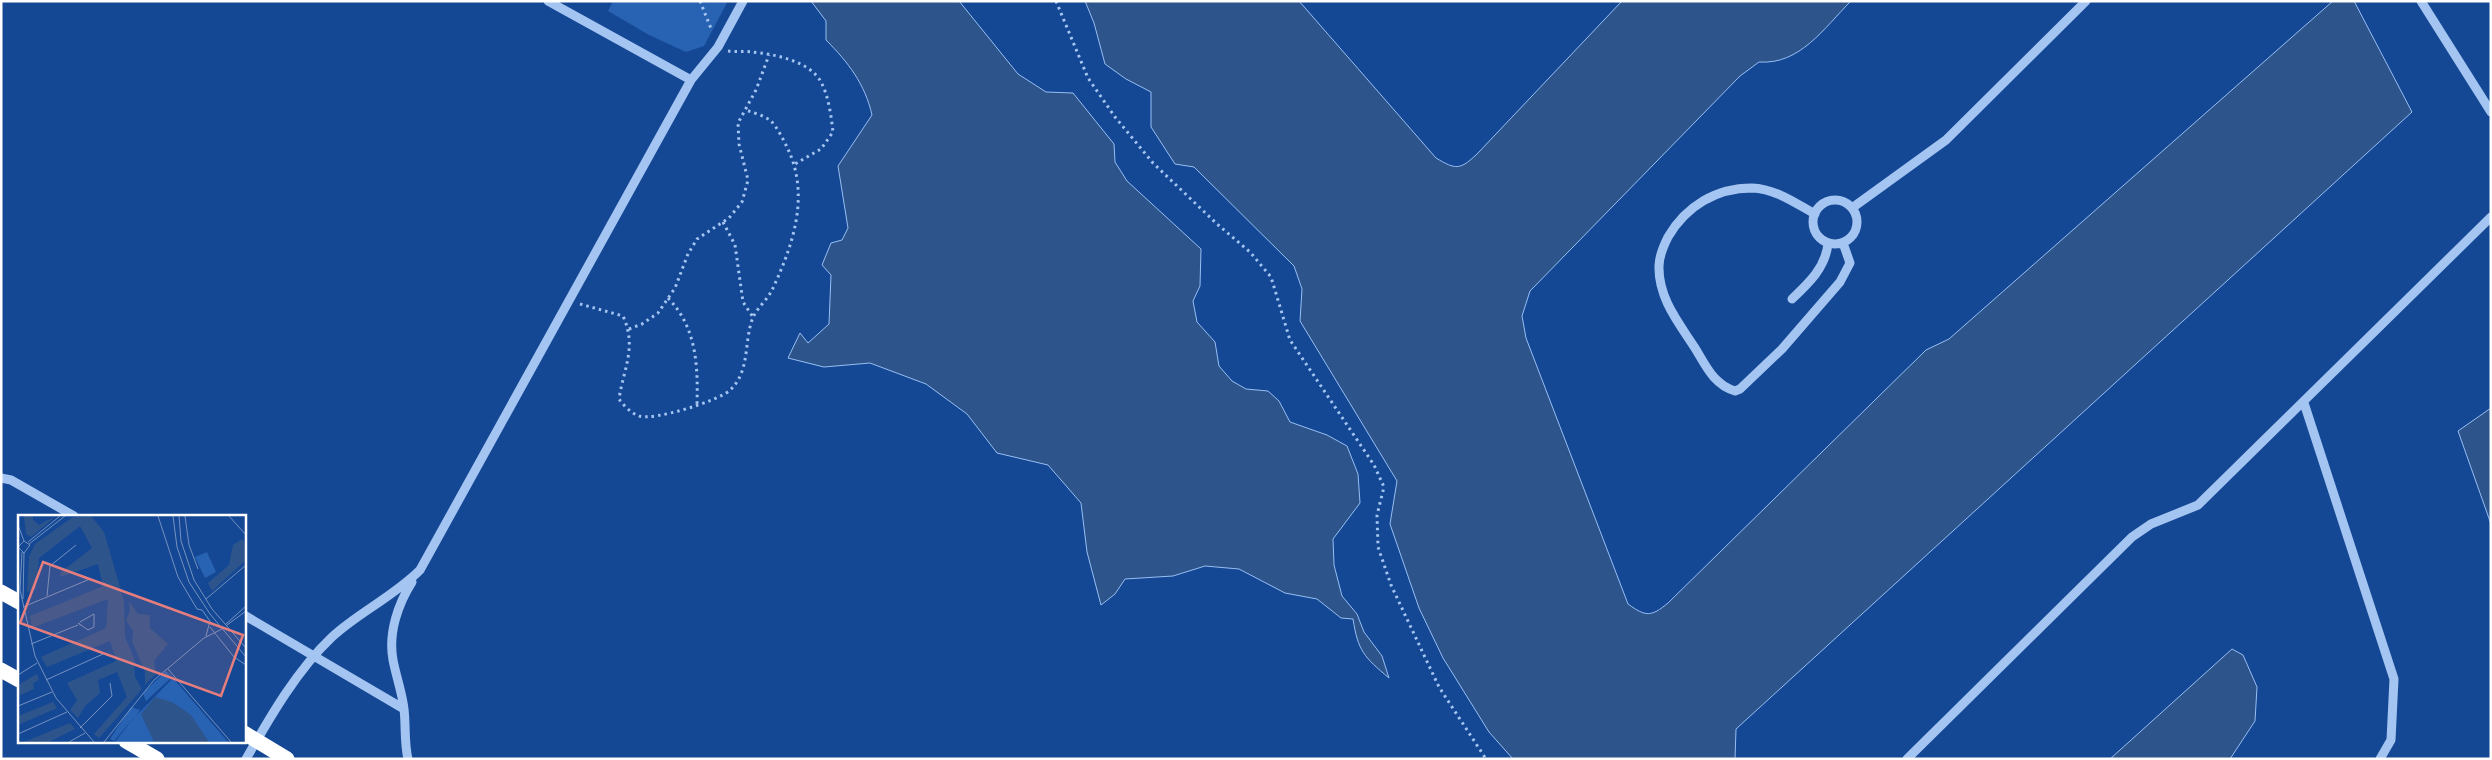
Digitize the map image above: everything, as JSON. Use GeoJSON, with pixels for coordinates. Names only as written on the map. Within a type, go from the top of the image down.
{"type":"FeatureCollection","features":[{"type":"Feature","properties":{"kind":"highway"},"geometry":{"type":"LineString","coordinates":[[1,592],[18,601]]}},
{"type":"Feature","properties":{"kind":"highway"},"geometry":{"type":"LineString","coordinates":[[1,670],[18,679]]}},
{"type":"Feature","properties":{"kind":"highway"},"geometry":{"type":"LineString","coordinates":[[250,737],[287,759]]}},
{"type":"Feature","properties":{"kind":"highway"},"geometry":{"type":"LineString","coordinates":[[128,742],[157,759]]}},
{"type":"Feature","properties":{"kind":"street"},"geometry":{"type":"LineString","coordinates":[[548,1],[691,80]]}},
{"type":"Feature","properties":{"kind":"street"},"geometry":{"type":"LineString","coordinates":[[408,759],[404,740],[404,709],[393,657],[394,624],[403,596],[420,570],[691,80],[718,48],[743,1]]}},
{"type":"Feature","properties":{"kind":"street"},"geometry":{"type":"LineString","coordinates":[[1852,208],[1946,140],[2086,1]]}},
{"type":"Feature","properties":{"kind":"street"},"geometry":{"type":"LineString","coordinates":[[2421,1],[2491,112]]}},
{"type":"Feature","properties":{"kind":"street"},"geometry":{"type":"LineString","coordinates":[[1815,214],[1780,194],[1754,188],[1726,191],[1699,202],[1677,222],[1664,245],[1658,265],[1662,290],[1682,330],[1720,386],[1735,391],[1740,389],[1782,349],[1846,272],[1850,263],[1843,243]]}},
{"type":"Feature","properties":{"kind":"street"},"geometry":{"type":"LineString","coordinates":[[1830,201],[1844,202],[1852,208],[1857,219],[1857,227],[1849,240],[1843,243],[1828,243],[1816,234],[1814,228],[1815,214],[1824,204],[1830,201]]}},
{"type":"Feature","properties":{"kind":"street"},"geometry":{"type":"LineString","coordinates":[[1907,759],[2132,538],[2151,524],[2198,505],[2304,403],[2491,217]]}},
{"type":"Feature","properties":{"kind":"street"},"geometry":{"type":"LineString","coordinates":[[1792,299],[1820,267],[1827,254],[1828,243]]}},
{"type":"Feature","properties":{"kind":"street"},"geometry":{"type":"LineString","coordinates":[[2304,403],[2394,679],[2391,740],[2380,759]]}},
{"type":"Feature","properties":{"kind":"street"},"geometry":{"type":"LineString","coordinates":[[1,478],[11,480],[72,515]]}},
{"type":"Feature","properties":{"kind":"street"},"geometry":{"type":"LineString","coordinates":[[246,759],[250,737],[314,656],[339,632],[404,587],[420,570]]}},
{"type":"Feature","properties":{"kind":"street"},"geometry":{"type":"LineString","coordinates":[[245,616],[404,709]]}},
{"type":"Feature","properties":{"kind":"path"},"geometry":{"type":"LineString","coordinates":[[700,1],[718,48],[730,52],[751,52],[769,55],[806,66],[821,82],[830,110],[833,132],[821,149],[795,164]]}},
{"type":"Feature","properties":{"kind":"path"},"geometry":{"type":"LineString","coordinates":[[1056,1],[1088,78],[1114,117],[1153,164],[1250,252],[1271,278],[1290,340],[1374,464],[1384,488],[1377,515],[1378,547],[1391,585],[1439,687],[1486,759]]}},
{"type":"Feature","properties":{"kind":"path"},"geometry":{"type":"LineString","coordinates":[[629,329],[642,324],[658,313],[668,298],[697,239],[723,222],[742,202],[748,180],[739,144],[738,123],[746,110],[769,55]]}},
{"type":"Feature","properties":{"kind":"path"},"geometry":{"type":"LineString","coordinates":[[568,301],[623,316],[629,329],[631,347],[619,399],[625,407],[640,417],[667,414],[697,405],[729,391],[741,376],[753,317],[772,291],[793,236],[799,207],[795,164],[771,121],[746,110]]}},
{"type":"Feature","properties":{"kind":"path"},"geometry":{"type":"LineString","coordinates":[[723,222],[735,245],[743,302],[753,317]]}},
{"type":"Feature","properties":{"kind":"path"},"geometry":{"type":"LineString","coordinates":[[668,298],[680,314],[691,338],[698,365],[697,405]]}},
{"type":"Feature","properties":{"kind":"shaded area"},"geometry":{"type":"Polygon","coordinates":[[[613,1],[728,1],[704,46],[686,52],[649,35],[608,11],[613,1]]]}},
{"type":"Feature","properties":{"kind":"shaded area"},"geometry":{"type":"Polygon","coordinates":[[[811,1],[959,1],[1018,74],[1046,92],[1073,93],[1114,144],[1115,162],[1127,181],[1201,249],[1200,286],[1193,301],[1197,322],[1215,342],[1219,366],[1232,381],[1246,389],[1268,391],[1279,401],[1290,422],[1327,435],[1347,446],[1358,474],[1360,503],[1333,539],[1334,565],[1342,596],[1357,614],[1364,632],[1382,656],[1389,678],[1364,653],[1357,639],[1353,619],[1341,618],[1317,599],[1285,593],[1239,569],[1205,566],[1173,576],[1125,579],[1115,594],[1101,605],[1087,552],[1081,503],[1048,465],[997,453],[967,414],[926,384],[870,363],[824,367],[788,358],[800,333],[808,343],[829,324],[831,275],[822,265],[831,243],[842,240],[848,228],[838,166],[872,115],[865,93],[855,74],[826,40],[826,21],[811,1]]]}},
{"type":"Feature","properties":{"kind":"shaded area"},"geometry":{"type":"Polygon","coordinates":[[[1085,1],[1299,1],[1436,158],[1448,165],[1458,166],[1466,163],[1477,154],[1622,1],[1851,1],[1821,33],[1799,51],[1787,58],[1759,62],[1740,76],[1530,291],[1522,316],[1526,338],[1628,604],[1648,614],[1657,611],[1668,603],[1926,350],[1949,339],[2333,1],[2354,1],[2412,112],[1736,729],[1735,759],[1513,759],[1489,732],[1443,658],[1419,608],[1390,524],[1397,481],[1300,321],[1302,289],[1294,266],[1194,167],[1175,164],[1151,127],[1151,92],[1126,79],[1105,64],[1094,23],[1085,1]]]}},
{"type":"Feature","properties":{"kind":"shaded area"},"geometry":{"type":"Polygon","coordinates":[[[2491,408],[2491,524],[2458,431],[2491,408]]]}},
{"type":"Feature","properties":{"kind":"shaded area"},"geometry":{"type":"Polygon","coordinates":[[[2232,649],[2243,655],[2257,687],[2255,721],[2230,759],[2110,759],[2232,649]]]}}]}
